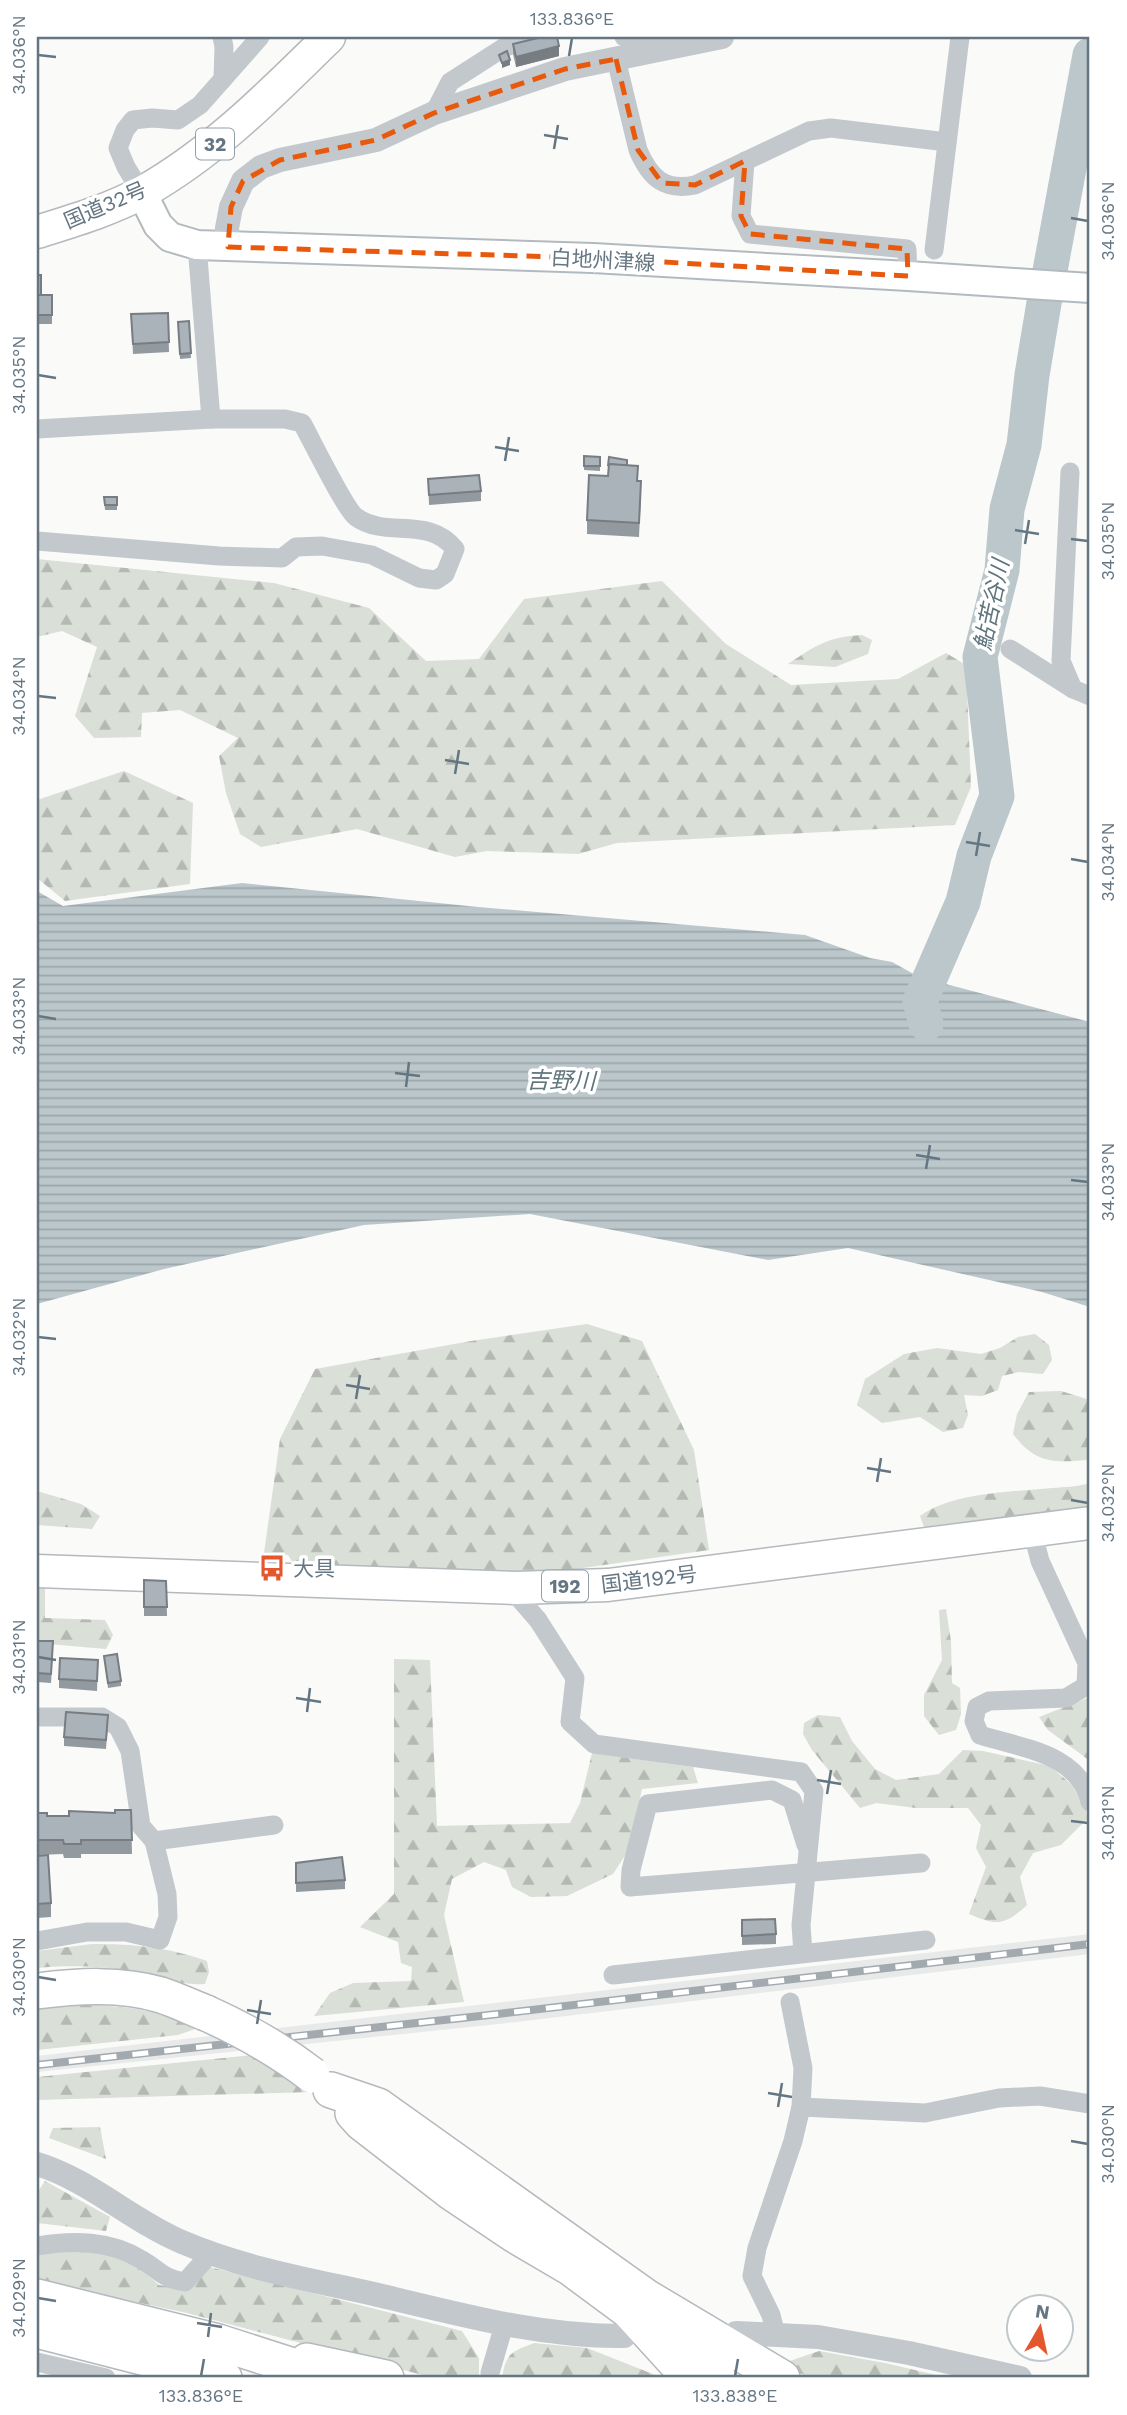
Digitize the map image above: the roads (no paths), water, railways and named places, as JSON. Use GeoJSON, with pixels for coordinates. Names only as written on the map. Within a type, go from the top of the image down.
{"type":"FeatureCollection","features":[{"type":"Feature","properties":{"kind":"highway","name":"国道32号"},"geometry":{"type":"LineString","coordinates":[[37,232],[83,218],[142,193],[213,146],[281,85],[329,37]]}},
{"type":"Feature","properties":{"kind":"highway","name":"国道192号"},"geometry":{"type":"LineString","coordinates":[[37,1571],[516,1587],[608,1585],[1090,1522]]}},
{"type":"Feature","properties":{"kind":"highway"},"geometry":{"type":"LineString","coordinates":[[37,1991],[71,1987],[109,1987],[158,1994],[244,2030],[284,2054],[321,2082],[362,2123],[451,2192],[571,2268],[629,2311],[690,2378]]}},
{"type":"Feature","properties":{"kind":"highway"},"geometry":{"type":"LineString","coordinates":[[321,2082],[378,2106],[646,2297],[782,2378]]}},
{"type":"Feature","properties":{"kind":"highway"},"geometry":{"type":"LineString","coordinates":[[37,2297],[218,2342],[386,2378]]}},
{"type":"Feature","properties":{"kind":"highway"},"geometry":{"type":"LineString","coordinates":[[646,2297],[701,2355],[718,2378]]}},
{"type":"Feature","properties":{"kind":"highway"},"geometry":{"type":"LineString","coordinates":[[37,2330],[224,2378]]}},
{"type":"Feature","properties":{"kind":"highway"},"geometry":{"type":"LineString","coordinates":[[218,2342],[330,2378]]}},
{"type":"Feature","properties":{"kind":"main road","name":"白地州津線"},"geometry":{"type":"LineString","coordinates":[[142,193],[158,225],[170,237],[197,245],[593,258],[1090,288]]}},
{"type":"Feature","properties":{"kind":"street"},"geometry":{"type":"LineString","coordinates":[[222,37],[223,79]]}},
{"type":"Feature","properties":{"kind":"street"},"geometry":{"type":"LineString","coordinates":[[142,193],[125,167],[118,148],[125,130],[133,120],[178,120],[200,105],[260,37]]}},
{"type":"Feature","properties":{"kind":"street"},"geometry":{"type":"LineString","coordinates":[[434,113],[450,82],[503,48],[533,37]]}},
{"type":"Feature","properties":{"kind":"street"},"geometry":{"type":"LineString","coordinates":[[228,247],[227,228],[231,207],[243,181],[261,167],[280,160],[376,141],[434,113],[620,48],[663,49],[722,37]]}},
{"type":"Feature","properties":{"kind":"street"},"geometry":{"type":"LineString","coordinates":[[934,250],[960,37]]}},
{"type":"Feature","properties":{"kind":"street"},"geometry":{"type":"LineString","coordinates":[[620,48],[638,150],[651,174],[662,183],[681,188],[695,185],[809,131],[831,128],[947,142]]}},
{"type":"Feature","properties":{"kind":"street"},"geometry":{"type":"LineString","coordinates":[[745,161],[741,216],[750,234],[907,248],[908,276]]}},
{"type":"Feature","properties":{"kind":"street"},"geometry":{"type":"LineString","coordinates":[[197,245],[211,419]]}},
{"type":"Feature","properties":{"kind":"street"},"geometry":{"type":"LineString","coordinates":[[37,429],[211,419],[285,419],[302,423],[354,516],[373,525],[433,531],[447,538],[455,549],[445,574],[436,580],[419,578],[372,555],[321,546],[296,547],[282,558],[219,556],[37,541]]}},
{"type":"Feature","properties":{"kind":"street"},"geometry":{"type":"LineString","coordinates":[[1070,472],[1061,661],[1081,692]]}},
{"type":"Feature","properties":{"kind":"street"},"geometry":{"type":"LineString","coordinates":[[1010,649],[1081,692]]}},
{"type":"Feature","properties":{"kind":"street"},"geometry":{"type":"LineString","coordinates":[[1032,1530],[1041,1561],[1087,1662],[1086,1686],[1066,1698],[989,1700],[977,1707],[974,1721],[980,1735],[1051,1756],[1072,1770],[1088,1793],[1090,1801]]}},
{"type":"Feature","properties":{"kind":"street"},"geometry":{"type":"LineString","coordinates":[[516,1587],[519,1597],[538,1620],[575,1678],[570,1722],[594,1744],[801,1772],[814,1791],[801,1926],[803,1953]]}},
{"type":"Feature","properties":{"kind":"street"},"geometry":{"type":"LineString","coordinates":[[37,1717],[102,1717],[118,1727],[130,1751],[141,1826],[154,1841],[167,1894],[168,1917],[160,1940],[126,1932],[87,1932],[37,1941]]}},
{"type":"Feature","properties":{"kind":"street"},"geometry":{"type":"LineString","coordinates":[[809,1848],[804,1842],[792,1800],[772,1790],[648,1804],[631,1870],[630,1887],[922,1863]]}},
{"type":"Feature","properties":{"kind":"street"},"geometry":{"type":"LineString","coordinates":[[154,1841],[274,1825]]}},
{"type":"Feature","properties":{"kind":"street"},"geometry":{"type":"LineString","coordinates":[[613,1975],[926,1940]]}},
{"type":"Feature","properties":{"kind":"street"},"geometry":{"type":"LineString","coordinates":[[776,2335],[771,2315],[752,2276],[757,2248],[793,2141],[801,2107],[803,2068],[790,2002]]}},
{"type":"Feature","properties":{"kind":"street"},"geometry":{"type":"LineString","coordinates":[[801,2107],[925,2113],[999,2098],[1040,2096],[1090,2104]]}},
{"type":"Feature","properties":{"kind":"street"},"geometry":{"type":"LineString","coordinates":[[37,2164],[108,2198],[168,2236],[210,2254],[254,2267],[504,2325],[561,2334],[624,2336]]}},
{"type":"Feature","properties":{"kind":"street"},"geometry":{"type":"LineString","coordinates":[[37,2246],[58,2242],[111,2245],[143,2260],[166,2279],[184,2282],[210,2254]]}},
{"type":"Feature","properties":{"kind":"street"},"geometry":{"type":"LineString","coordinates":[[490,2373],[504,2325]]}},
{"type":"Feature","properties":{"kind":"street"},"geometry":{"type":"LineString","coordinates":[[736,2333],[818,2337],[909,2353],[1020,2378]]}},
{"type":"Feature","properties":{"kind":"street"},"geometry":{"type":"LineString","coordinates":[[37,2362],[106,2378]]}},
{"type":"Feature","properties":{"kind":"water","name":"吉野川"},"geometry":{"type":"Polygon","coordinates":[[[242,883],[478,907],[805,935],[870,958],[892,962],[919,977],[1090,1022],[1090,1307],[1042,1292],[848,1248],[768,1260],[530,1214],[364,1225],[164,1269],[37,1304],[37,891],[63,906],[242,883]]]}},
{"type":"Feature","properties":{"kind":"waterway","name":"鮎苦谷川"},"geometry":{"type":"LineString","coordinates":[[926,1024],[920,1001],[963,902],[974,856],[997,796],[980,657],[1002,570],[1007,509],[1024,445],[1044,303],[1090,55]]}},
{"type":"Feature","properties":{"kind":"railway"},"geometry":{"type":"LineString","coordinates":[[37,2065],[1090,1944]]}},
{"type":"Feature","properties":{"kind":"place","name":"大具"},"geometry":{"type":"Point","coordinates":[272,1568]}}]}
